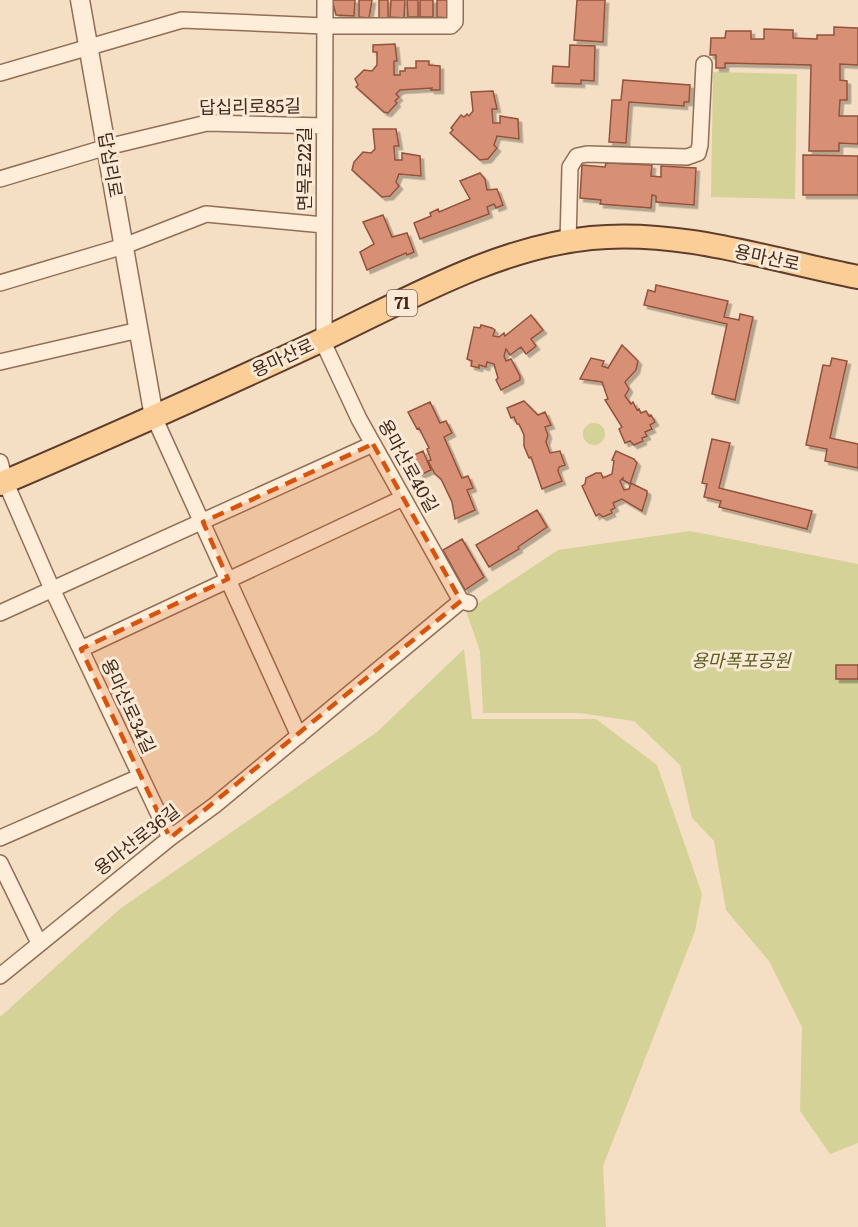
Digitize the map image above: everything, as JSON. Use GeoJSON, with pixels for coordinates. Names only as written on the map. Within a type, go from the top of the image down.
{"type":"FeatureCollection","features":[{"type":"Feature","properties":{"kind":"main road","name":"용마산로"},"geometry":{"type":"LineString","coordinates":[[2,476],[154,417],[491,263],[531,249],[593,238],[689,242],[858,277]]}},
{"type":"Feature","properties":{"kind":"street","name":"답십리로"},"geometry":{"type":"LineString","coordinates":[[80,0],[154,417]]}},
{"type":"Feature","properties":{"kind":"street","name":"면목로22길"},"geometry":{"type":"LineString","coordinates":[[323,339],[325,0]]}},
{"type":"Feature","properties":{"kind":"street"},"geometry":{"type":"LineString","coordinates":[[0,73],[88,45],[182,20],[325,26],[454,25],[455,0]]}},
{"type":"Feature","properties":{"kind":"street"},"geometry":{"type":"LineString","coordinates":[[568,241],[570,167],[577,156],[587,154],[687,157],[698,153],[704,64]]}},
{"type":"Feature","properties":{"kind":"street","name":"답십리로85길"},"geometry":{"type":"LineString","coordinates":[[0,179],[107,147],[207,123],[324,126]]}},
{"type":"Feature","properties":{"kind":"street"},"geometry":{"type":"LineString","coordinates":[[0,283],[124,246],[206,214],[324,225]]}},
{"type":"Feature","properties":{"kind":"street"},"geometry":{"type":"LineString","coordinates":[[0,362],[139,330]]}},
{"type":"Feature","properties":{"kind":"street","name":"용마산로40길"},"geometry":{"type":"LineString","coordinates":[[323,339],[373,444],[465,602]]}},
{"type":"Feature","properties":{"kind":"street"},"geometry":{"type":"LineString","coordinates":[[154,417],[299,736]]}},
{"type":"Feature","properties":{"kind":"street"},"geometry":{"type":"LineString","coordinates":[[0,613],[373,444]]}},
{"type":"Feature","properties":{"kind":"street","name":"용마산로34길"},"geometry":{"type":"LineString","coordinates":[[2,476],[51,589],[170,838]]}},
{"type":"Feature","properties":{"kind":"street"},"geometry":{"type":"LineString","coordinates":[[81,649],[404,498]]}},
{"type":"Feature","properties":{"kind":"street","name":"용마산로36길"},"geometry":{"type":"LineString","coordinates":[[0,976],[465,602]]}},
{"type":"Feature","properties":{"kind":"street"},"geometry":{"type":"LineString","coordinates":[[0,838],[139,777]]}},
{"type":"Feature","properties":{"kind":"street"},"geometry":{"type":"LineString","coordinates":[[0,863],[39,943]]}},
{"type":"Feature","properties":{"kind":"highlighted area"},"geometry":{"type":"Polygon","coordinates":[[[373,444],[461,601],[170,838],[81,649],[228,579],[203,522],[373,444]]]}},
{"type":"Feature","properties":{"kind":"green space"},"geometry":{"type":"Polygon","coordinates":[[[713,72],[797,74],[795,199],[711,197],[713,72]]]}},
{"type":"Feature","properties":{"kind":"green space"},"geometry":{"type":"Polygon","coordinates":[[[594,423],[604,430],[605,434],[598,444],[594,445],[584,438],[583,434],[590,424],[594,423]]]}},
{"type":"Feature","properties":{"kind":"green space","name":"용마폭포공원"},"geometry":{"type":"Polygon","coordinates":[[[690,531],[858,564],[858,1143],[830,1154],[800,1111],[802,1027],[769,961],[726,910],[714,841],[692,818],[680,765],[634,721],[579,713],[483,713],[480,651],[466,611],[558,550],[690,531]]]}},
{"type":"Feature","properties":{"kind":"green space"},"geometry":{"type":"Polygon","coordinates":[[[464,649],[472,719],[596,719],[657,765],[702,894],[695,931],[603,1166],[606,1227],[0,1227],[0,1017],[121,908],[377,732],[464,649]]]}},
{"type":"Feature","properties":{"kind":"building"},"geometry":{"type":"Polygon","coordinates":[[[332,0],[355,0],[354,16],[336,15],[332,0]]]}},
{"type":"Feature","properties":{"kind":"building"},"geometry":{"type":"Polygon","coordinates":[[[359,0],[372,0],[369,18],[359,17],[359,0]]]}},
{"type":"Feature","properties":{"kind":"building"},"geometry":{"type":"Polygon","coordinates":[[[379,0],[388,0],[388,18],[379,18],[379,0]]]}},
{"type":"Feature","properties":{"kind":"building"},"geometry":{"type":"Polygon","coordinates":[[[391,0],[405,0],[404,18],[390,17],[391,0]]]}},
{"type":"Feature","properties":{"kind":"building"},"geometry":{"type":"Polygon","coordinates":[[[407,0],[418,0],[418,17],[408,17],[407,0]]]}},
{"type":"Feature","properties":{"kind":"building"},"geometry":{"type":"Polygon","coordinates":[[[420,0],[433,0],[433,17],[420,17],[420,0]]]}},
{"type":"Feature","properties":{"kind":"building"},"geometry":{"type":"Polygon","coordinates":[[[437,0],[450,0],[450,18],[437,17],[437,0]]]}},
{"type":"Feature","properties":{"kind":"building"},"geometry":{"type":"Polygon","coordinates":[[[577,0],[605,0],[603,42],[574,40],[577,0]]]}},
{"type":"Feature","properties":{"kind":"building"},"geometry":{"type":"Polygon","coordinates":[[[834,27],[858,28],[858,65],[840,64],[840,80],[847,81],[847,100],[840,100],[839,116],[858,116],[858,144],[839,143],[839,151],[809,151],[811,65],[725,63],[725,68],[716,68],[716,55],[710,55],[711,38],[725,38],[726,31],[751,31],[751,39],[764,39],[764,29],[793,30],[793,38],[817,39],[817,35],[834,35],[834,27]]]}},
{"type":"Feature","properties":{"kind":"building"},"geometry":{"type":"Polygon","coordinates":[[[395,44],[397,61],[394,61],[394,75],[400,75],[400,71],[405,71],[405,68],[416,68],[416,61],[429,61],[429,65],[440,66],[440,90],[431,90],[432,88],[400,90],[396,94],[399,97],[395,101],[397,103],[388,113],[356,87],[358,85],[355,79],[364,70],[372,71],[377,65],[377,52],[373,52],[373,45],[395,44]]]}},
{"type":"Feature","properties":{"kind":"building"},"geometry":{"type":"Polygon","coordinates":[[[570,45],[595,46],[594,81],[581,80],[581,84],[552,83],[553,66],[569,67],[570,45]]]}},
{"type":"Feature","properties":{"kind":"building"},"geometry":{"type":"Polygon","coordinates":[[[623,80],[690,85],[689,102],[684,102],[684,106],[629,102],[626,143],[609,142],[612,100],[621,100],[623,80]]]}},
{"type":"Feature","properties":{"kind":"building"},"geometry":{"type":"Polygon","coordinates":[[[493,91],[497,109],[492,109],[493,123],[500,123],[500,116],[518,119],[519,139],[497,136],[494,145],[497,148],[488,159],[480,160],[450,133],[461,115],[469,116],[473,111],[471,92],[493,91]]]}},
{"type":"Feature","properties":{"kind":"building"},"geometry":{"type":"Polygon","coordinates":[[[373,129],[396,129],[399,146],[394,146],[395,160],[402,160],[402,153],[420,156],[421,176],[399,174],[396,182],[399,186],[390,196],[382,197],[352,170],[354,162],[363,152],[371,153],[375,149],[373,129]]]}},
{"type":"Feature","properties":{"kind":"building"},"geometry":{"type":"Polygon","coordinates":[[[803,155],[858,156],[858,195],[803,195],[803,155]]]}},
{"type":"Feature","properties":{"kind":"building"},"geometry":{"type":"Polygon","coordinates":[[[606,163],[652,165],[651,176],[661,177],[661,166],[696,168],[694,205],[656,202],[656,196],[652,195],[651,208],[600,204],[601,200],[580,198],[582,165],[605,167],[606,163]]]}},
{"type":"Feature","properties":{"kind":"building"},"geometry":{"type":"Polygon","coordinates":[[[480,173],[485,179],[487,190],[497,189],[503,205],[496,208],[494,204],[487,207],[489,214],[420,239],[414,223],[431,216],[430,213],[438,209],[439,212],[470,199],[460,181],[480,173]]]}},
{"type":"Feature","properties":{"kind":"building"},"geometry":{"type":"Polygon","coordinates":[[[383,215],[392,237],[407,233],[414,252],[407,255],[406,253],[367,270],[360,252],[374,244],[363,222],[383,215]]]}},
{"type":"Feature","properties":{"kind":"building"},"geometry":{"type":"Polygon","coordinates":[[[656,285],[728,301],[724,317],[739,320],[740,314],[753,317],[735,400],[712,394],[727,324],[644,305],[648,290],[655,292],[656,285]]]}},
{"type":"Feature","properties":{"kind":"building"},"geometry":{"type":"Polygon","coordinates":[[[531,315],[543,330],[531,339],[536,346],[526,354],[521,347],[510,355],[506,349],[504,356],[506,361],[511,359],[520,380],[501,390],[496,380],[498,378],[494,364],[487,362],[486,367],[479,365],[479,368],[471,366],[472,361],[467,359],[474,327],[480,328],[481,325],[492,328],[495,330],[493,336],[499,337],[504,333],[505,336],[531,315]]]}},
{"type":"Feature","properties":{"kind":"building"},"geometry":{"type":"Polygon","coordinates":[[[622,345],[638,361],[636,370],[625,382],[629,389],[625,396],[631,404],[633,402],[637,410],[639,409],[641,413],[646,411],[655,422],[650,425],[652,429],[645,432],[647,436],[642,438],[643,441],[634,445],[630,441],[625,443],[619,429],[622,427],[605,400],[608,399],[602,382],[580,379],[591,358],[604,361],[602,366],[608,368],[622,345]]]}},
{"type":"Feature","properties":{"kind":"building"},"geometry":{"type":"Polygon","coordinates":[[[832,358],[847,361],[830,438],[858,444],[858,468],[825,461],[827,449],[806,445],[823,365],[830,366],[832,358]]]}},
{"type":"Feature","properties":{"kind":"building"},"geometry":{"type":"Polygon","coordinates":[[[524,401],[538,415],[545,412],[551,425],[545,427],[548,435],[546,442],[550,453],[560,451],[565,465],[559,467],[558,471],[562,481],[542,489],[531,457],[529,458],[524,446],[524,435],[514,417],[511,418],[507,408],[524,401]]]}},
{"type":"Feature","properties":{"kind":"building"},"geometry":{"type":"Polygon","coordinates":[[[430,402],[440,423],[446,421],[452,433],[444,437],[462,478],[468,476],[473,488],[467,490],[475,510],[455,519],[452,502],[441,479],[435,474],[428,461],[431,460],[427,449],[429,448],[408,412],[430,402]]]}},
{"type":"Feature","properties":{"kind":"building"},"geometry":{"type":"Polygon","coordinates":[[[712,439],[730,443],[719,488],[812,511],[807,529],[719,507],[721,501],[704,497],[707,484],[702,483],[712,439]]]}},
{"type":"Feature","properties":{"kind":"building"},"geometry":{"type":"Polygon","coordinates":[[[423,451],[431,470],[420,475],[412,456],[423,451]]]}},
{"type":"Feature","properties":{"kind":"building"},"geometry":{"type":"Polygon","coordinates":[[[616,451],[634,459],[637,463],[630,484],[623,478],[620,481],[624,490],[629,489],[631,483],[647,491],[647,495],[642,511],[622,499],[613,503],[615,508],[611,510],[612,513],[603,517],[599,514],[596,516],[582,486],[586,478],[596,473],[601,473],[603,478],[612,474],[614,461],[612,460],[616,451]]]}},
{"type":"Feature","properties":{"kind":"building"},"geometry":{"type":"Polygon","coordinates":[[[537,510],[547,527],[518,547],[519,549],[489,567],[476,545],[537,510]]]}},
{"type":"Feature","properties":{"kind":"building"},"geometry":{"type":"Polygon","coordinates":[[[462,539],[484,577],[465,590],[443,550],[462,539]]]}},
{"type":"Feature","properties":{"kind":"building"},"geometry":{"type":"Polygon","coordinates":[[[836,665],[858,665],[858,679],[836,679],[836,665]]]}}]}
